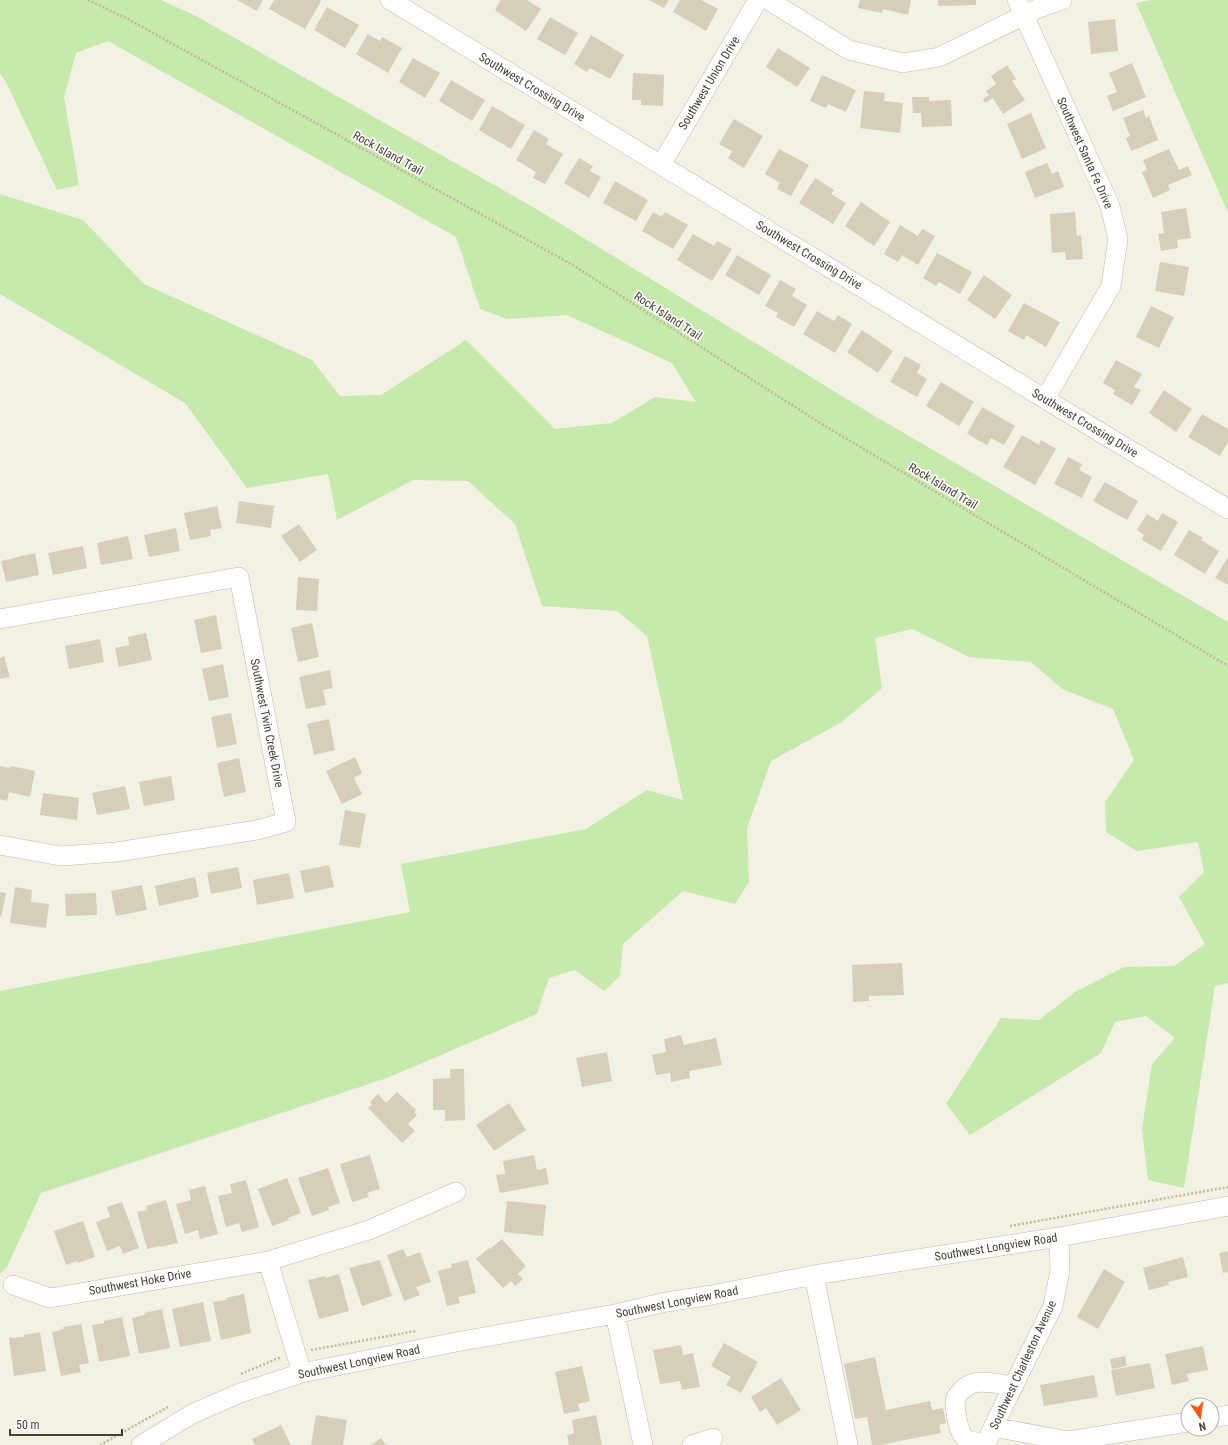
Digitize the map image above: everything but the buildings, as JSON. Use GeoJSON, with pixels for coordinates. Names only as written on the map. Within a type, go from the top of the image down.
{"type":"FeatureCollection","features":[{"type":"Feature","properties":{"kind":"street","name":"Southwest Crossing Drive"},"geometry":{"type":"LineString","coordinates":[[390,0],[1228,509]]}},
{"type":"Feature","properties":{"kind":"street","name":"Southwest Union Drive"},"geometry":{"type":"LineString","coordinates":[[661,165],[758,0]]}},
{"type":"Feature","properties":{"kind":"street"},"geometry":{"type":"LineString","coordinates":[[768,0],[849,50],[903,63],[939,57],[1021,8],[1062,0]]}},
{"type":"Feature","properties":{"kind":"street","name":"Southwest Santa Fe Drive"},"geometry":{"type":"LineString","coordinates":[[1021,8],[1110,206],[1118,239],[1111,286],[1045,399]]}},
{"type":"Feature","properties":{"kind":"street","name":"Southwest Twin Creek Drive"},"geometry":{"type":"LineString","coordinates":[[0,619],[239,577],[286,822],[257,830],[110,853],[61,856],[0,845]]}},
{"type":"Feature","properties":{"kind":"street","name":"Southwest Hoke Drive"},"geometry":{"type":"LineString","coordinates":[[13,1285],[50,1298],[268,1261],[302,1249],[369,1230],[456,1192]]}},
{"type":"Feature","properties":{"kind":"street","name":"Southwest Longview Road"},"geometry":{"type":"LineString","coordinates":[[141,1445],[192,1414],[240,1393],[302,1373],[450,1343],[615,1314],[666,1302],[814,1276],[1059,1237],[1228,1206]]}},
{"type":"Feature","properties":{"kind":"street","name":"Southwest Charleston Avenue"},"geometry":{"type":"LineString","coordinates":[[986,1445],[993,1427],[1053,1306],[1060,1270],[1059,1237]]}},
{"type":"Feature","properties":{"kind":"street"},"geometry":{"type":"LineString","coordinates":[[268,1261],[302,1373]]}},
{"type":"Feature","properties":{"kind":"street"},"geometry":{"type":"LineString","coordinates":[[814,1276],[848,1445]]}},
{"type":"Feature","properties":{"kind":"street"},"geometry":{"type":"LineString","coordinates":[[615,1314],[643,1445]]}},
{"type":"Feature","properties":{"kind":"street"},"geometry":{"type":"LineString","coordinates":[[986,1445],[967,1440],[962,1436],[958,1427],[955,1400],[961,1390],[971,1384],[982,1382],[1014,1386]]}},
{"type":"Feature","properties":{"kind":"street"},"geometry":{"type":"LineString","coordinates":[[993,1427],[1068,1441],[1180,1423]]}},
{"type":"Feature","properties":{"kind":"street"},"geometry":{"type":"LineString","coordinates":[[953,1445],[958,1427]]}},
{"type":"Feature","properties":{"kind":"street"},"geometry":{"type":"LineString","coordinates":[[692,1445],[713,1438]]}},
{"type":"Feature","properties":{"kind":"path","name":"Rock Island Trail"},"geometry":{"type":"LineString","coordinates":[[88,0],[140,26],[571,264],[820,423],[1228,666]]}},
{"type":"Feature","properties":{"kind":"green space"},"geometry":{"type":"Polygon","coordinates":[[[0,0],[161,0],[196,16],[538,210],[873,415],[1228,622],[1228,983],[1215,986],[1184,1188],[1148,1180],[1142,1129],[1152,1064],[1175,1038],[1146,1016],[1115,1022],[1101,1053],[970,1135],[946,1104],[1001,1018],[1039,1020],[1075,992],[1124,967],[1174,966],[1205,944],[1179,897],[1204,872],[1198,842],[1137,851],[1106,832],[1105,802],[1134,760],[1113,709],[1062,689],[1031,662],[969,657],[912,629],[875,638],[882,688],[842,722],[771,761],[747,828],[749,882],[735,904],[683,891],[623,944],[620,976],[604,991],[575,970],[549,978],[537,1014],[387,1078],[41,1193],[7,1267],[0,1274],[0,991],[410,912],[401,864],[586,829],[647,790],[683,800],[647,636],[617,611],[542,606],[515,524],[468,481],[413,480],[337,520],[328,474],[247,488],[185,403],[0,294],[0,194],[83,220],[144,284],[312,360],[340,396],[381,395],[466,340],[555,429],[612,423],[655,397],[696,402],[672,363],[567,315],[507,319],[480,309],[456,237],[108,41],[76,53],[64,97],[79,185],[57,190],[5,80],[0,74],[0,0]]]}},
{"type":"Feature","properties":{"kind":"green space"},"geometry":{"type":"Polygon","coordinates":[[[1151,0],[1228,0],[1228,213],[1136,3],[1151,0]]]}}]}
